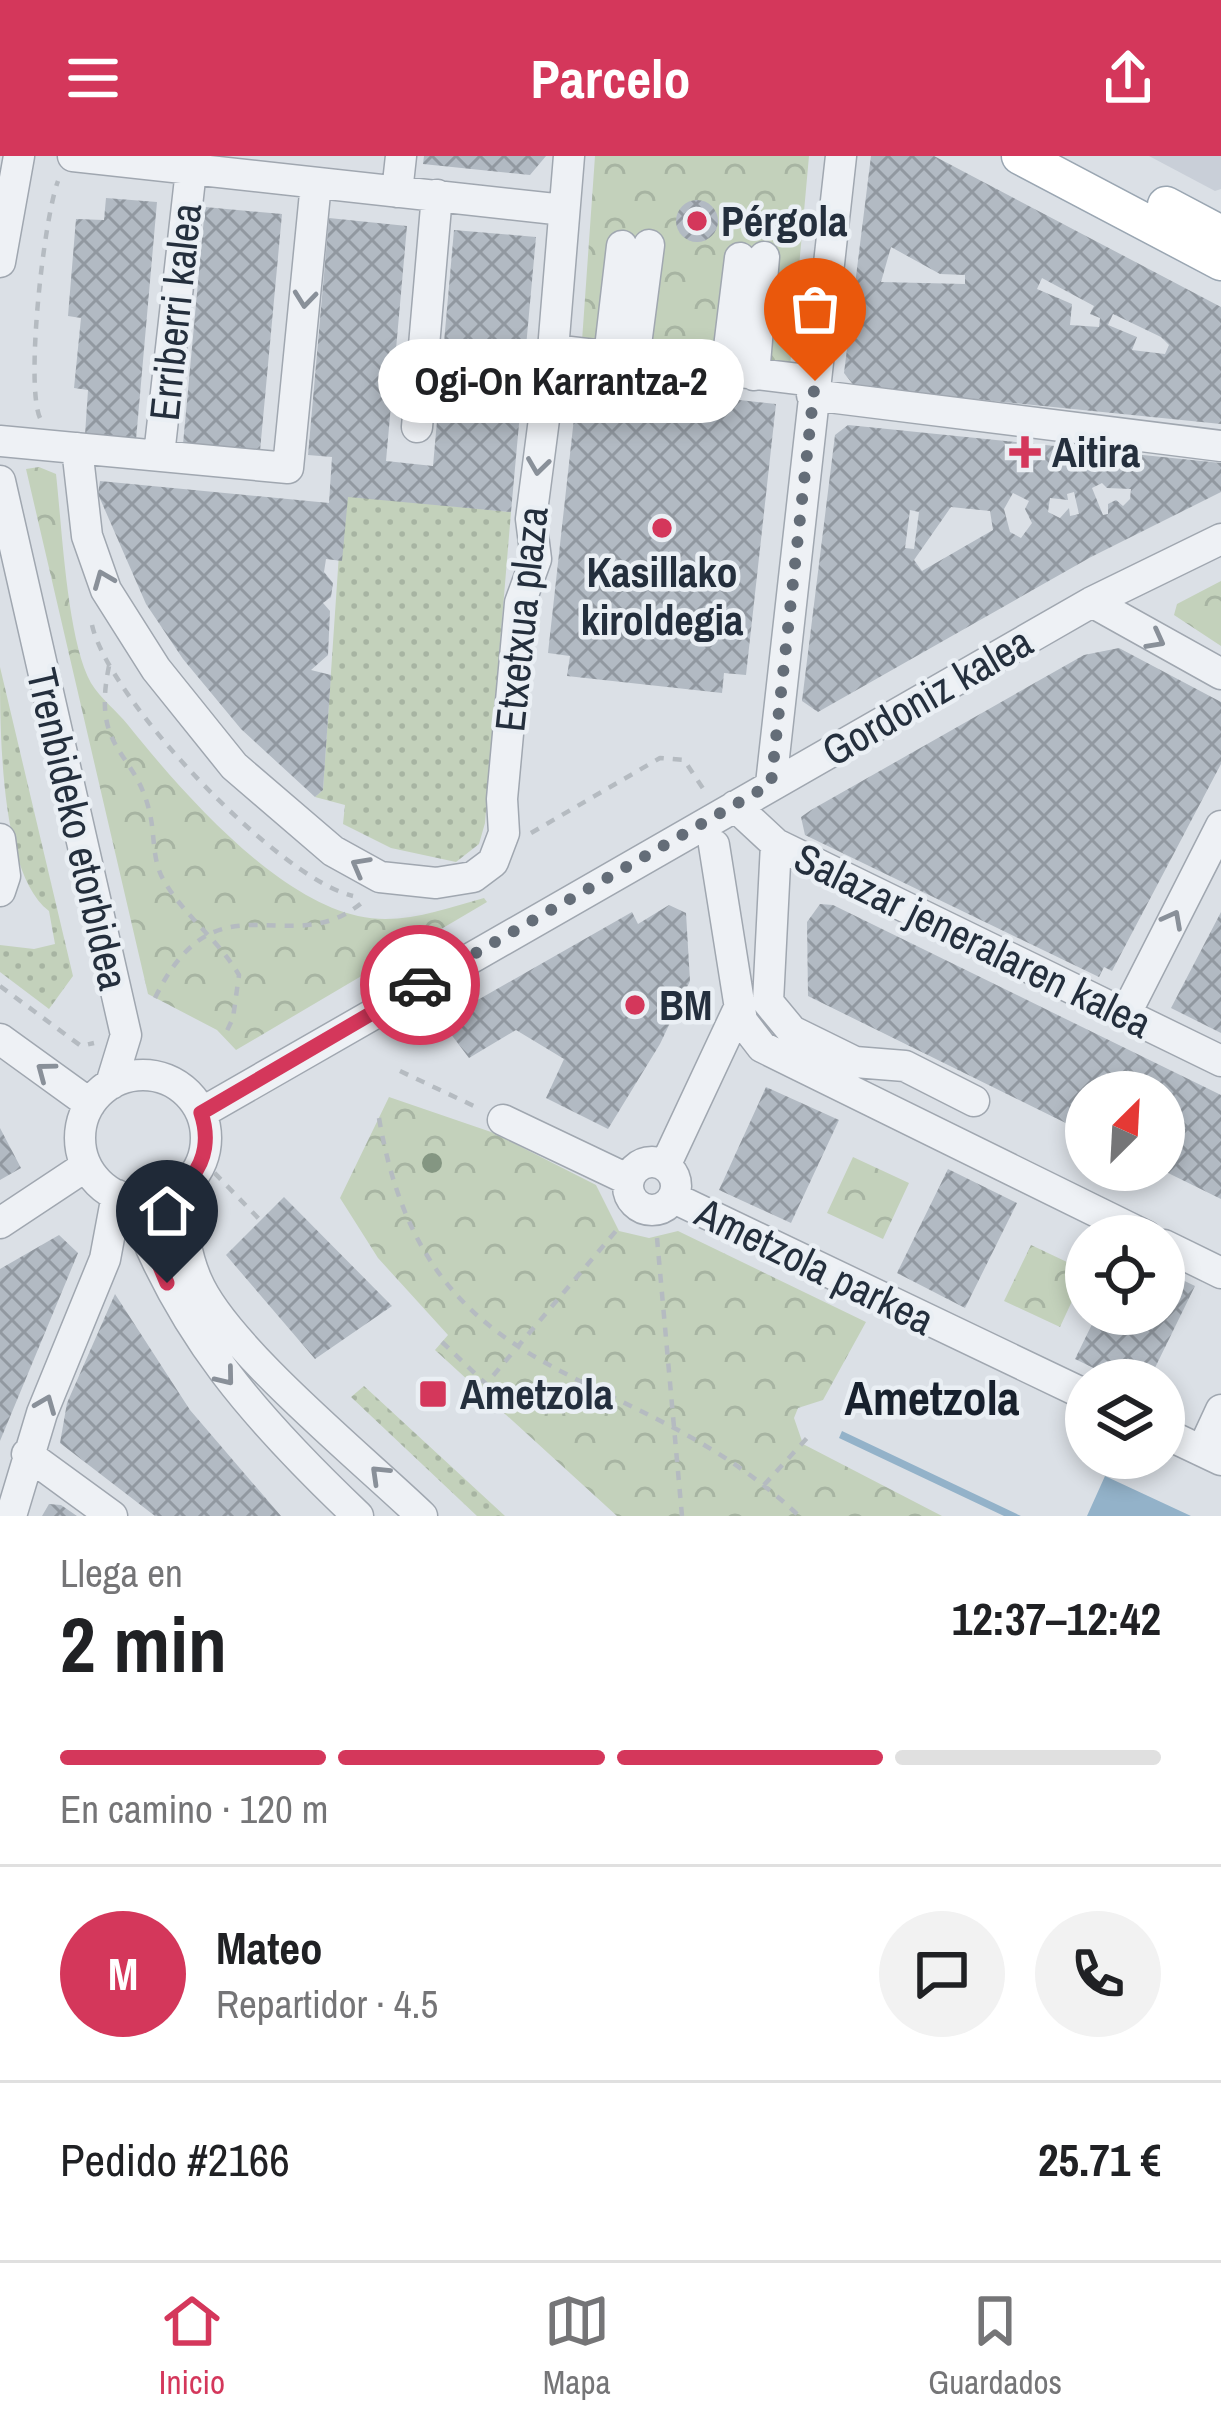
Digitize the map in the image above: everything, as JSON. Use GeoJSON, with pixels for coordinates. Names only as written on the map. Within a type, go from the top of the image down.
{"type":"FeatureCollection","features":[{"type":"Feature","properties":{"kind":"main road"},"geometry":{"type":"LineString","coordinates":[[1020,156],[1221,262]]}},
{"type":"Feature","properties":{"kind":"main road"},"geometry":{"type":"LineString","coordinates":[[1072,156],[1221,233]]}},
{"type":"Feature","properties":{"kind":"street"},"geometry":{"type":"LineString","coordinates":[[0,262],[19,156]]}},
{"type":"Feature","properties":{"kind":"street"},"geometry":{"type":"LineString","coordinates":[[397,192],[400,156]]}},
{"type":"Feature","properties":{"kind":"street","name":"Etxetxua plaza"},"geometry":{"type":"LineString","coordinates":[[65,447],[106,590],[156,669],[233,766],[333,851],[380,877],[436,883],[473,877],[493,862],[504,833],[502,799],[520,603],[536,559],[531,519],[553,350],[569,156]]}},
{"type":"Feature","properties":{"kind":"street"},"geometry":{"type":"LineString","coordinates":[[771,784],[842,156]]}},
{"type":"Feature","properties":{"kind":"street"},"geometry":{"type":"LineString","coordinates":[[68,162],[190,170],[564,210]]}},
{"type":"Feature","properties":{"kind":"street","name":"Erriberri kalea"},"geometry":{"type":"LineString","coordinates":[[159,455],[190,170]]}},
{"type":"Feature","properties":{"kind":"street"},"geometry":{"type":"LineString","coordinates":[[0,441],[288,468],[316,183]]}},
{"type":"Feature","properties":{"kind":"street"},"geometry":{"type":"LineString","coordinates":[[417,427],[437,195]]}},
{"type":"Feature","properties":{"kind":"street"},"geometry":{"type":"LineString","coordinates":[[622,359],[636,245]]}},
{"type":"Feature","properties":{"kind":"street"},"geometry":{"type":"LineString","coordinates":[[740,374],[752,257]]}},
{"type":"Feature","properties":{"kind":"street"},"geometry":{"type":"LineString","coordinates":[[553,350],[1221,446]]}},
{"type":"Feature","properties":{"kind":"street","name":"Trenbideko etorbidea"},"geometry":{"type":"LineString","coordinates":[[0,481],[7,532],[126,1035]]}},
{"type":"Feature","properties":{"kind":"street","name":"Gordoniz kalea"},"geometry":{"type":"LineString","coordinates":[[201,1113],[1092,602],[1221,538]]}},
{"type":"Feature","properties":{"kind":"street"},"geometry":{"type":"LineString","coordinates":[[1092,602],[1221,674]]}},
{"type":"Feature","properties":{"kind":"street","name":"Salazar jeneralaren kalea"},"geometry":{"type":"LineString","coordinates":[[735,806],[776,844],[1221,1061]]}},
{"type":"Feature","properties":{"kind":"street"},"geometry":{"type":"LineString","coordinates":[[1126,1013],[1221,826]]}},
{"type":"Feature","properties":{"kind":"street"},"geometry":{"type":"LineString","coordinates":[[0,839],[5,876],[0,891]]}},
{"type":"Feature","properties":{"kind":"street"},"geometry":{"type":"LineString","coordinates":[[776,844],[768,1002],[792,1030],[855,1062],[886,1055],[974,1101]]}},
{"type":"Feature","properties":{"kind":"street"},"geometry":{"type":"LineString","coordinates":[[714,845],[742,1021],[762,1047],[1103,1215]]}},
{"type":"Feature","properties":{"kind":"street","name":"Ametzola parkea"},"geometry":{"type":"LineString","coordinates":[[645,1210],[677,1182],[665,1166],[739,1008]]}},
{"type":"Feature","properties":{"kind":"street"},"geometry":{"type":"LineString","coordinates":[[358,1516],[281,1441],[203,1349],[124,1198],[86,1166],[81,1124],[126,1035],[201,1113],[206,1142],[202,1160],[179,1190],[184,1243],[197,1285],[236,1339],[422,1516]]}},
{"type":"Feature","properties":{"kind":"street"},"geometry":{"type":"LineString","coordinates":[[0,1040],[100,1094]]}},
{"type":"Feature","properties":{"kind":"street"},"geometry":{"type":"LineString","coordinates":[[100,1094],[130,1075],[163,1077]]}},
{"type":"Feature","properties":{"kind":"street","name":"Ametzola parkea"},"geometry":{"type":"LineString","coordinates":[[503,1120],[645,1210],[1065,1386]]}},
{"type":"Feature","properties":{"kind":"street"},"geometry":{"type":"LineString","coordinates":[[0,1223],[86,1166]]}},
{"type":"Feature","properties":{"kind":"street"},"geometry":{"type":"LineString","coordinates":[[124,1198],[179,1190]]}},
{"type":"Feature","properties":{"kind":"street"},"geometry":{"type":"LineString","coordinates":[[8,1511],[124,1198]]}},
{"type":"Feature","properties":{"kind":"street"},"geometry":{"type":"LineString","coordinates":[[1185,1255],[1221,1273]]}},
{"type":"Feature","properties":{"kind":"street"},"geometry":{"type":"LineString","coordinates":[[1211,1455],[1221,1410]]}},
{"type":"Feature","properties":{"kind":"street"},"geometry":{"type":"LineString","coordinates":[[27,1454],[112,1516]]}},
{"type":"Feature","properties":{"kind":"path"},"geometry":{"type":"LineString","coordinates":[[65,447],[34,404],[51,200],[68,162]]}},
{"type":"Feature","properties":{"kind":"path"},"geometry":{"type":"LineString","coordinates":[[90,615],[109,666],[186,765],[243,825],[306,873],[342,894],[365,899],[345,917],[314,926],[239,923],[208,932],[170,968],[155,998]]}},
{"type":"Feature","properties":{"kind":"path"},"geometry":{"type":"LineString","coordinates":[[109,666],[102,699],[106,728],[122,763],[140,786],[162,877],[239,975],[233,1018],[224,1037]]}},
{"type":"Feature","properties":{"kind":"path"},"geometry":{"type":"LineString","coordinates":[[519,842],[660,758],[684,760],[706,794]]}},
{"type":"Feature","properties":{"kind":"path"},"geometry":{"type":"LineString","coordinates":[[0,986],[81,1046],[126,1035]]}},
{"type":"Feature","properties":{"kind":"path"},"geometry":{"type":"LineString","coordinates":[[400,1071],[503,1120]]}},
{"type":"Feature","properties":{"kind":"path"},"geometry":{"type":"LineString","coordinates":[[379,1118],[389,1180],[434,1273],[471,1314],[518,1347],[674,1429],[764,1485],[799,1516]]}},
{"type":"Feature","properties":{"kind":"path"},"geometry":{"type":"LineString","coordinates":[[202,1160],[260,1221]]}},
{"type":"Feature","properties":{"kind":"path"},"geometry":{"type":"LineString","coordinates":[[442,1342],[486,1384],[645,1210]]}},
{"type":"Feature","properties":{"kind":"path"},"geometry":{"type":"LineString","coordinates":[[645,1210],[682,1516]]}},
{"type":"Feature","properties":{"kind":"path"},"geometry":{"type":"LineString","coordinates":[[764,1485],[808,1437]]}},
{"type":"Feature","properties":{"kind":"shaded area"},"geometry":{"type":"Polygon","coordinates":[[[1149,156],[1221,156],[1221,189],[1215,191],[1149,156]]]}},
{"type":"Feature","properties":{"kind":"green space"},"geometry":{"type":"Polygon","coordinates":[[[595,156],[809,156],[790,367],[582,341],[595,156]]]}},
{"type":"Feature","properties":{"kind":"green space"},"geometry":{"type":"Polygon","coordinates":[[[39,467],[56,474],[71,612],[91,683],[231,838],[294,887],[358,916],[406,918],[484,898],[487,902],[236,1050],[217,1030],[148,994],[26,469],[39,467]]]}},
{"type":"Feature","properties":{"kind":"green space"},"geometry":{"type":"Polygon","coordinates":[[[343,495],[511,512],[485,823],[479,844],[456,862],[391,848],[343,824],[345,805],[315,797],[323,790],[343,495]]]}},
{"type":"Feature","properties":{"kind":"green space"},"geometry":{"type":"Polygon","coordinates":[[[1221,581],[1221,646],[1174,615],[1177,604],[1221,581]]]}},
{"type":"Feature","properties":{"kind":"green space"},"geometry":{"type":"Polygon","coordinates":[[[0,667],[73,976],[49,1009],[0,972],[0,945],[34,949],[55,944],[49,911],[33,893],[12,834],[3,763],[0,667]]]}},
{"type":"Feature","properties":{"kind":"green space"},"geometry":{"type":"Polygon","coordinates":[[[389,1097],[494,1133],[596,1185],[619,1231],[649,1238],[678,1231],[866,1322],[823,1400],[798,1408],[794,1418],[803,1444],[942,1516],[617,1516],[435,1350],[448,1335],[378,1258],[340,1198],[389,1097]]]}},
{"type":"Feature","properties":{"kind":"green space"},"geometry":{"type":"Polygon","coordinates":[[[853,1157],[909,1183],[883,1239],[827,1213],[853,1157]]]}},
{"type":"Feature","properties":{"kind":"green space"},"geometry":{"type":"Polygon","coordinates":[[[1031,1245],[1065,1261],[1065,1316],[1060,1327],[1004,1301],[1031,1245]]]}},
{"type":"Feature","properties":{"kind":"green space"},"geometry":{"type":"Polygon","coordinates":[[[364,1386],[505,1516],[477,1516],[351,1397],[364,1386]]]}},
{"type":"Feature","properties":{"kind":"water"},"geometry":{"type":"Polygon","coordinates":[[[842,1431],[1021,1516],[1004,1516],[839,1438],[842,1431]]]}},
{"type":"Feature","properties":{"kind":"water"},"geometry":{"type":"Polygon","coordinates":[[[1104,1479],[1111,1479],[1191,1516],[1087,1516],[1104,1479]]]}},
{"type":"Feature","properties":{"kind":"building"},"geometry":{"type":"Polygon","coordinates":[[[424,156],[546,156],[530,175],[423,164],[424,156]]]}},
{"type":"Feature","properties":{"kind":"building"},"geometry":{"type":"Polygon","coordinates":[[[871,156],[934,156],[1221,307],[1221,424],[855,387],[844,373],[871,156]],[[891,247],[881,282],[965,284],[965,275],[940,274],[891,247]],[[1042,278],[1037,289],[1072,304],[1070,325],[1099,327],[1100,318],[1090,314],[1094,306],[1042,278]],[[1113,314],[1108,325],[1137,337],[1132,350],[1165,354],[1169,345],[1113,314]]]}},
{"type":"Feature","properties":{"kind":"building"},"geometry":{"type":"Polygon","coordinates":[[[106,198],[157,202],[136,440],[85,435],[88,390],[74,388],[81,318],[68,316],[76,219],[104,220],[106,198]]]}},
{"type":"Feature","properties":{"kind":"building","name":"Pérgola"},"geometry":{"type":"Polygon","coordinates":[[[697,200],[712,206],[718,221],[712,236],[697,242],[682,236],[676,221],[682,206],[697,200]]]}},
{"type":"Feature","properties":{"kind":"building"},"geometry":{"type":"Polygon","coordinates":[[[205,207],[282,214],[260,451],[183,444],[205,207]]]}},
{"type":"Feature","properties":{"kind":"building"},"geometry":{"type":"Polygon","coordinates":[[[329,218],[407,226],[386,461],[433,466],[454,230],[536,237],[511,512],[348,497],[342,561],[326,559],[324,572],[333,583],[331,597],[323,603],[330,611],[328,655],[311,670],[331,675],[323,790],[315,797],[241,729],[183,659],[146,604],[98,494],[100,481],[329,503],[332,457],[308,455],[329,218]]]}},
{"type":"Feature","properties":{"kind":"building","name":"Kasillako kiroldegia"},"geometry":{"type":"Polygon","coordinates":[[[578,382],[776,404],[746,675],[724,673],[722,693],[567,676],[570,656],[548,653],[578,382]]]}},
{"type":"Feature","properties":{"kind":"building"},"geometry":{"type":"Polygon","coordinates":[[[848,425],[1221,463],[1221,492],[1091,557],[818,712],[802,701],[835,435],[848,425]],[[1102,483],[1092,488],[1103,515],[1108,514],[1108,504],[1116,500],[1123,506],[1130,499],[1131,489],[1107,488],[1102,483]],[[1074,492],[1067,494],[1068,500],[1050,498],[1048,512],[1060,518],[1069,508],[1070,516],[1079,514],[1074,492]],[[1013,493],[1004,509],[1010,532],[1021,538],[1032,523],[1025,509],[1029,501],[1013,493]],[[951,507],[914,560],[922,571],[993,530],[990,511],[951,507]],[[910,510],[905,548],[914,549],[919,512],[910,510]]]}},
{"type":"Feature","properties":{"kind":"building"},"geometry":{"type":"Polygon","coordinates":[[[1119,648],[1221,702],[1221,764],[1112,971],[1104,967],[1099,977],[805,835],[801,817],[811,810],[1084,655],[1119,648]]]}},
{"type":"Feature","properties":{"kind":"building"},"geometry":{"type":"Polygon","coordinates":[[[820,904],[833,905],[1172,1071],[1065,1071],[1065,1123],[808,996],[807,922],[820,904]]]}},
{"type":"Feature","properties":{"kind":"building"},"geometry":{"type":"Polygon","coordinates":[[[669,905],[686,913],[690,981],[660,1044],[608,1129],[546,1098],[564,1059],[516,1030],[469,1058],[441,1021],[632,912],[638,924],[669,905]]]}},
{"type":"Feature","properties":{"kind":"building"},"geometry":{"type":"Polygon","coordinates":[[[1221,912],[1221,1033],[1171,1008],[1221,912]]]}},
{"type":"Feature","properties":{"kind":"building"},"geometry":{"type":"Polygon","coordinates":[[[1185,1077],[1221,1095],[1221,1199],[1185,1181],[1185,1077]]]}},
{"type":"Feature","properties":{"kind":"building"},"geometry":{"type":"Polygon","coordinates":[[[766,1087],[839,1120],[791,1223],[719,1190],[766,1087]]]}},
{"type":"Feature","properties":{"kind":"building"},"geometry":{"type":"Polygon","coordinates":[[[0,1128],[21,1168],[0,1180],[0,1128]]]}},
{"type":"Feature","properties":{"kind":"building"},"geometry":{"type":"Polygon","coordinates":[[[948,1169],[1017,1203],[965,1308],[897,1273],[948,1169]]]}},
{"type":"Feature","properties":{"kind":"building"},"geometry":{"type":"Polygon","coordinates":[[[284,1197],[392,1306],[315,1359],[226,1255],[284,1197]]]}},
{"type":"Feature","properties":{"kind":"building"},"geometry":{"type":"Polygon","coordinates":[[[59,1235],[78,1253],[0,1441],[0,1269],[59,1235]]]}},
{"type":"Feature","properties":{"kind":"building"},"geometry":{"type":"Polygon","coordinates":[[[1185,1281],[1195,1286],[1185,1306],[1185,1281]]]}},
{"type":"Feature","properties":{"kind":"building"},"geometry":{"type":"Polygon","coordinates":[[[115,1294],[190,1410],[281,1516],[155,1516],[60,1443],[67,1403],[115,1294]]]}},
{"type":"Feature","properties":{"kind":"building"},"geometry":{"type":"Polygon","coordinates":[[[1087,1335],[1171,1335],[1159,1359],[1075,1359],[1087,1335]]]}},
{"type":"Feature","properties":{"kind":"building"},"geometry":{"type":"Polygon","coordinates":[[[49,1504],[61,1505],[77,1516],[42,1516],[49,1504]]]}},
{"type":"Feature","properties":{"kind":"way so far"},"geometry":{"type":"LineString","coordinates":[[420,985],[771,784],[815,381]]}},
{"type":"Feature","properties":{"kind":"place","name":"Pérgola"},"geometry":{"type":"Point","coordinates":[697,221]}},
{"type":"Feature","properties":{"kind":"place","name":"Ogi-On Karrantza-2"},"geometry":{"type":"Point","coordinates":[815,381]}},
{"type":"Feature","properties":{"kind":"place","name":"Aitira"},"geometry":{"type":"Point","coordinates":[1025,452]}},
{"type":"Feature","properties":{"kind":"place","name":"Kasillako kiroldegia"},"geometry":{"type":"Point","coordinates":[662,528]}},
{"type":"Feature","properties":{"kind":"place","name":"BM"},"geometry":{"type":"Point","coordinates":[635,1005]}},
{"type":"Feature","properties":{"kind":"place","name":"Ametzola"},"geometry":{"type":"Point","coordinates":[433,1394]}},
{"type":"Feature","properties":{"kind":"district","name":"Ametzola"},"geometry":{"type":"Point","coordinates":[932,1398]}},
{"type":"Feature","properties":{"kind":"route"},"geometry":{"type":"LineString","coordinates":[[167,1283],[132,1201],[165,1198],[193,1177],[206,1142],[201,1113],[420,985]]}}]}
